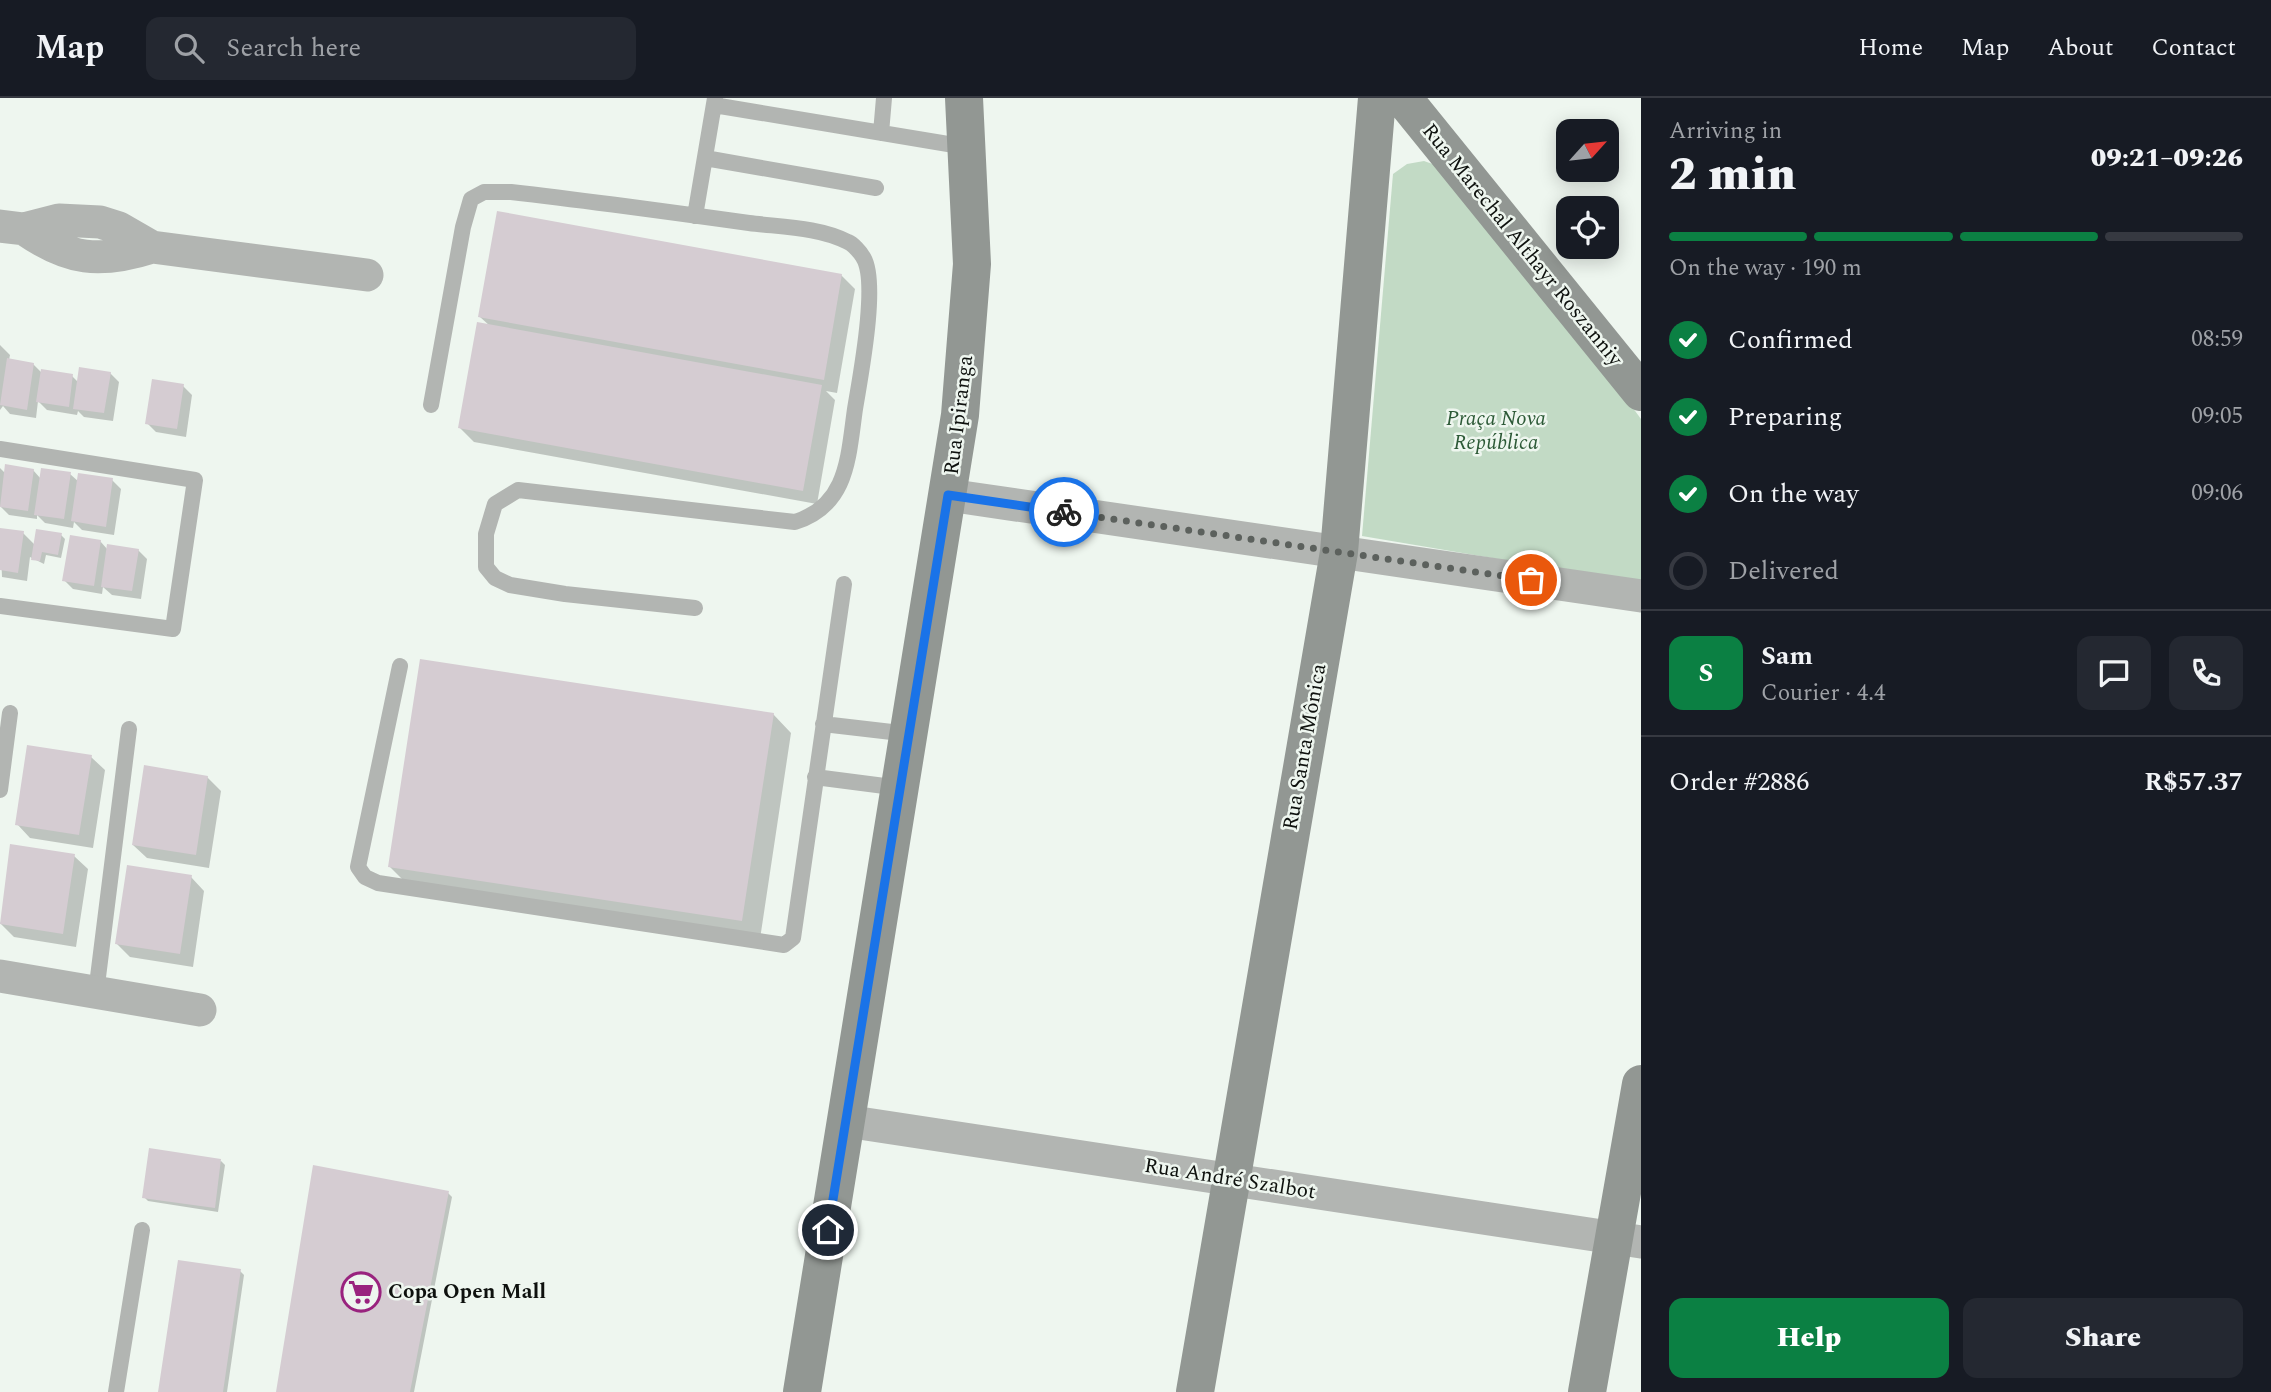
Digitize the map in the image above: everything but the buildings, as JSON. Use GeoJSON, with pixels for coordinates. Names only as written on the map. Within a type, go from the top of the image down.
{"type":"FeatureCollection","features":[{"type":"Feature","properties":{"kind":"main road","name":"Rua Ipiranga"},"geometry":{"type":"LineString","coordinates":[[802,1392],[948,495],[969,333],[972,264],[964,98]]}},
{"type":"Feature","properties":{"kind":"main road","name":"Rua Santa Mônica"},"geometry":{"type":"LineString","coordinates":[[1195,1392],[1339,552],[1377,98]]}},
{"type":"Feature","properties":{"kind":"main road","name":"Rua Marechal Althayr Roszanniy"},"geometry":{"type":"LineString","coordinates":[[1404,98],[1641,392]]}},
{"type":"Feature","properties":{"kind":"main road"},"geometry":{"type":"LineString","coordinates":[[1587,1392],[1628,1240],[1641,1084]]}},
{"type":"Feature","properties":{"kind":"street"},"geometry":{"type":"LineString","coordinates":[[12,227],[59,220],[100,222],[119,228],[152,247],[367,275]]}},
{"type":"Feature","properties":{"kind":"street"},"geometry":{"type":"LineString","coordinates":[[948,495],[1641,596]]}},
{"type":"Feature","properties":{"kind":"street"},"geometry":{"type":"LineString","coordinates":[[0,976],[200,1010]]}},
{"type":"Feature","properties":{"kind":"street","name":"Rua André Szalbot"},"geometry":{"type":"LineString","coordinates":[[846,1121],[1628,1240]]}},
{"type":"Feature","properties":{"kind":"lane"},"geometry":{"type":"LineString","coordinates":[[881,133],[884,98]]}},
{"type":"Feature","properties":{"kind":"lane"},"geometry":{"type":"LineString","coordinates":[[695,216],[714,101],[968,147]]}},
{"type":"Feature","properties":{"kind":"lane"},"geometry":{"type":"LineString","coordinates":[[705,158],[876,188]]}},
{"type":"Feature","properties":{"kind":"lane"},"geometry":{"type":"LineString","coordinates":[[431,405],[452,285],[471,199],[484,192],[511,192],[695,216],[824,234],[850,242],[865,258],[870,293],[852,432],[836,493],[815,516],[795,522],[518,490],[495,504],[486,534],[486,567],[495,578],[510,584],[565,594],[695,608]]}},
{"type":"Feature","properties":{"kind":"lane"},"geometry":{"type":"LineString","coordinates":[[0,449],[195,480],[173,629],[0,606]]}},
{"type":"Feature","properties":{"kind":"lane"},"geometry":{"type":"LineString","coordinates":[[400,666],[358,867],[365,877],[378,883],[784,945],[793,938],[844,584]]}},
{"type":"Feature","properties":{"kind":"lane"},"geometry":{"type":"LineString","coordinates":[[0,790],[10,713]]}},
{"type":"Feature","properties":{"kind":"lane"},"geometry":{"type":"LineString","coordinates":[[823,724],[909,734]]}},
{"type":"Feature","properties":{"kind":"lane"},"geometry":{"type":"LineString","coordinates":[[96,993],[129,729]]}},
{"type":"Feature","properties":{"kind":"lane"},"geometry":{"type":"LineString","coordinates":[[816,777],[900,788]]}},
{"type":"Feature","properties":{"kind":"lane"},"geometry":{"type":"LineString","coordinates":[[116,1392],[142,1230]]}},
{"type":"Feature","properties":{"kind":"green space","name":"Praça Nova República"},"geometry":{"type":"Polygon","coordinates":[[[1424,161],[1441,167],[1591,351],[1641,419],[1641,583],[1362,536],[1393,174],[1407,164],[1424,161]]]}},
{"type":"Feature","properties":{"kind":"way so far"},"geometry":{"type":"LineString","coordinates":[[1064,512],[1531,580]]}},
{"type":"Feature","properties":{"kind":"place","name":"Copa Open Mall"},"geometry":{"type":"Point","coordinates":[361,1292]}},
{"type":"Feature","properties":{"kind":"route"},"geometry":{"type":"LineString","coordinates":[[828,1230],[948,495],[1064,512]]}}]}
